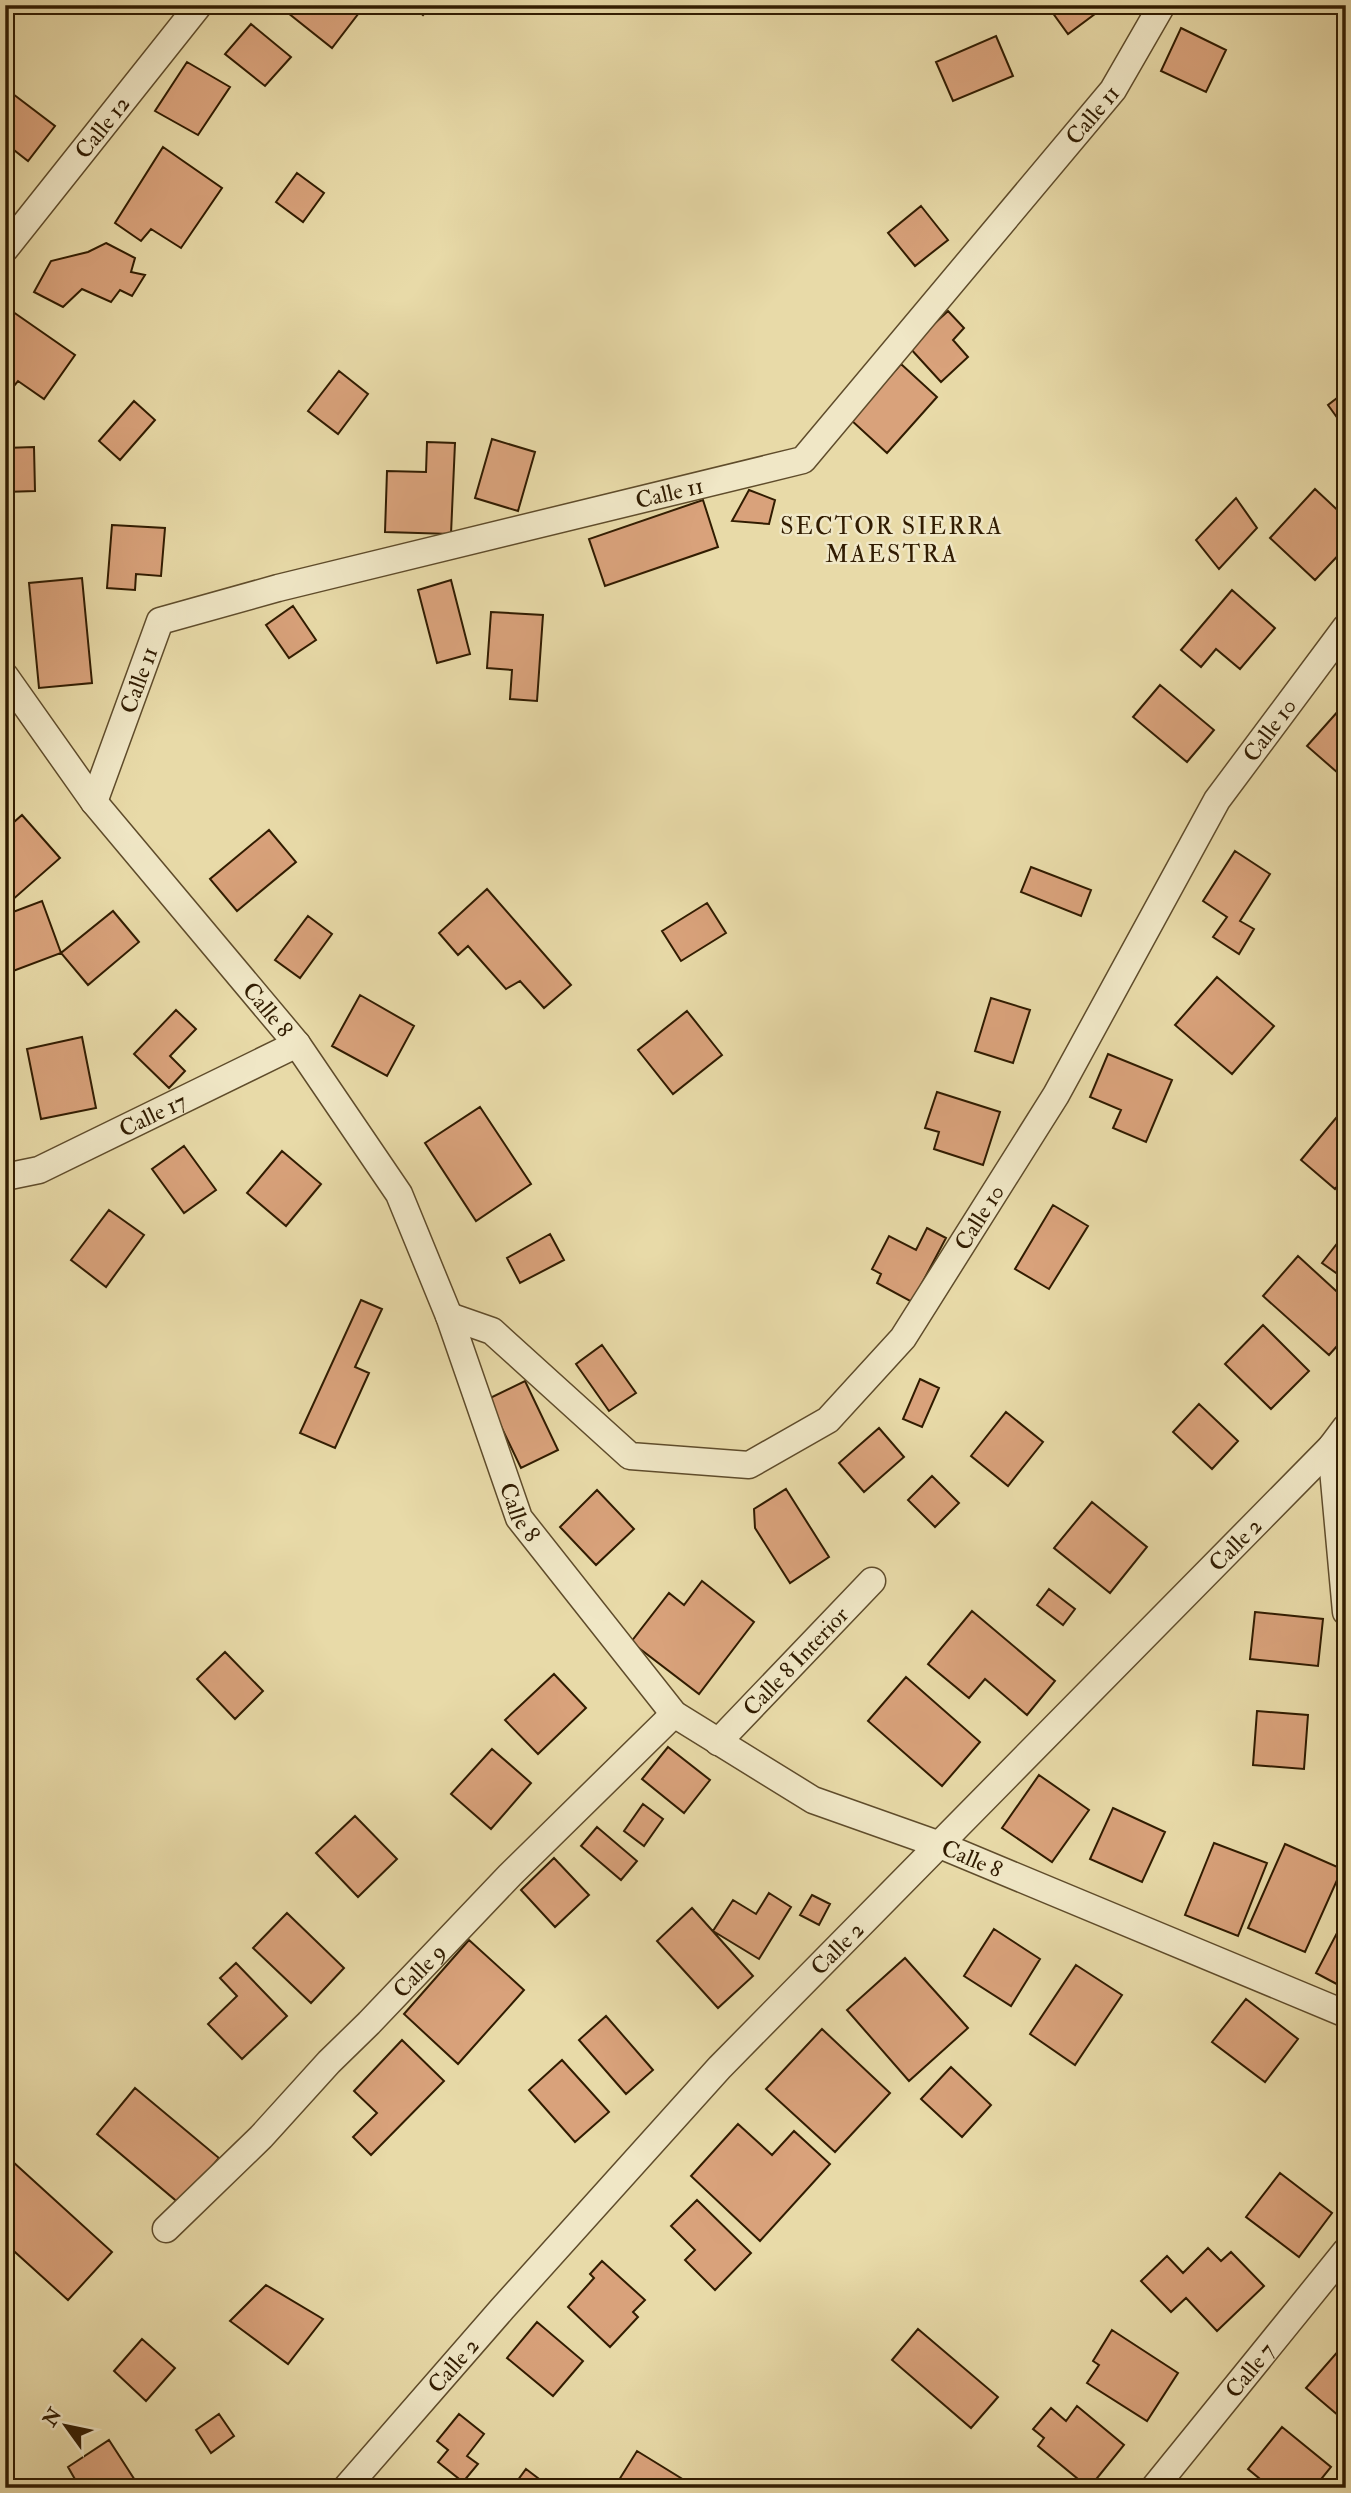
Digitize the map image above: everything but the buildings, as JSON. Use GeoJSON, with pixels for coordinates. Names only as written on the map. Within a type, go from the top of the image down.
{"type":"FeatureCollection","features":[{"type":"Feature","properties":{"kind":"street","name":"Calle 12"},"geometry":{"type":"LineString","coordinates":[[5,249],[198,5]]}},
{"type":"Feature","properties":{"kind":"street","name":"Calle 11"},"geometry":{"type":"LineString","coordinates":[[94,802],[160,621],[278,588],[803,460],[1113,90],[1162,5]]}},
{"type":"Feature","properties":{"kind":"street","name":"Calle 10"},"geometry":{"type":"LineString","coordinates":[[449,1316],[492,1331],[630,1456],[748,1465],[828,1420],[903,1338],[1056,1095],[1217,800],[1346,627]]}},
{"type":"Feature","properties":{"kind":"street","name":"Calle 8"},"geometry":{"type":"LineString","coordinates":[[5,676],[94,802],[297,1044],[399,1194],[449,1316],[519,1518],[674,1714],[813,1800],[940,1845],[1346,2014]]}},
{"type":"Feature","properties":{"kind":"street","name":"Calle 17"},"geometry":{"type":"LineString","coordinates":[[5,1177],[39,1170],[297,1044]]}},
{"type":"Feature","properties":{"kind":"street"},"geometry":{"type":"LineString","coordinates":[[1338,1437],[1346,1612]]}},
{"type":"Feature","properties":{"kind":"street","name":"Calle 2"},"geometry":{"type":"LineString","coordinates":[[346,2488],[502,2309],[720,2067],[1338,1437]]}},
{"type":"Feature","properties":{"kind":"street","name":"Calle 8 Interior"},"geometry":{"type":"LineString","coordinates":[[718,1742],[872,1581]]}},
{"type":"Feature","properties":{"kind":"street","name":"Calle 9"},"geometry":{"type":"LineString","coordinates":[[166,2229],[261,2137],[328,2062],[369,2024],[509,1875],[674,1714]]}},
{"type":"Feature","properties":{"kind":"street","name":"Calle 7"},"geometry":{"type":"LineString","coordinates":[[1154,2488],[1346,2251]]}},
{"type":"Feature","properties":{"kind":"district","name":"SECTOR SIERRA MAESTRA"},"geometry":{"type":"Point","coordinates":[892,540]}}]}
